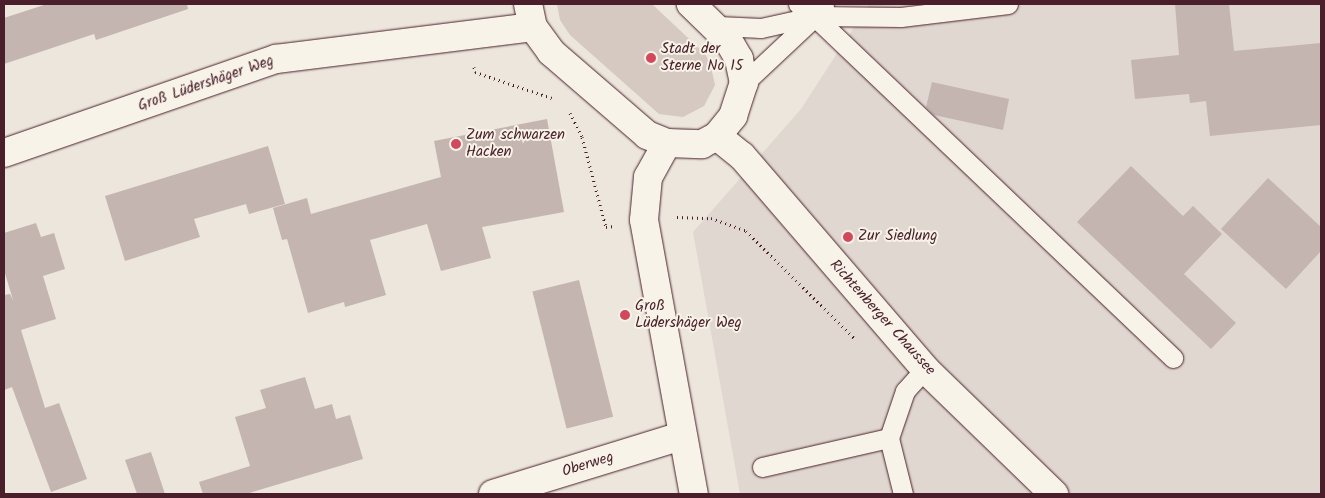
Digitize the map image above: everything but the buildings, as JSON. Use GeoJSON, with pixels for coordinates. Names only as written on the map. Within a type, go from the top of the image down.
{"type":"FeatureCollection","features":[{"type":"Feature","properties":{"kind":"street"},"geometry":{"type":"LineString","coordinates":[[531,15],[551,52],[647,135],[667,143],[702,144],[717,136],[733,116],[744,83],[739,59],[718,26],[691,4]]}},
{"type":"Feature","properties":{"kind":"street","name":"Groß Lüdershäger Weg"},"geometry":{"type":"LineString","coordinates":[[4,153],[276,60],[471,37],[531,15]]}},
{"type":"Feature","properties":{"kind":"street","name":"Richtenberger Chaussee"},"geometry":{"type":"LineString","coordinates":[[717,136],[742,156],[925,369],[1054,494]]}},
{"type":"Feature","properties":{"kind":"street"},"geometry":{"type":"LineString","coordinates":[[667,143],[648,177],[644,220],[694,494]]}},
{"type":"Feature","properties":{"kind":"street","name":"Oberweg"},"geometry":{"type":"LineString","coordinates":[[493,494],[522,490],[682,436]]}},
{"type":"Feature","properties":{"kind":"lane"},"geometry":{"type":"LineString","coordinates":[[798,4],[814,16],[1173,358]]}},
{"type":"Feature","properties":{"kind":"lane"},"geometry":{"type":"LineString","coordinates":[[744,83],[829,4]]}},
{"type":"Feature","properties":{"kind":"lane"},"geometry":{"type":"LineString","coordinates":[[718,26],[761,28],[814,16],[901,17],[1008,4]]}},
{"type":"Feature","properties":{"kind":"lane"},"geometry":{"type":"LineString","coordinates":[[903,494],[889,438],[905,391],[925,369]]}},
{"type":"Feature","properties":{"kind":"lane"},"geometry":{"type":"LineString","coordinates":[[762,467],[889,438]]}},
{"type":"Feature","properties":{"kind":"path"},"geometry":{"type":"LineString","coordinates":[[471,37],[475,72],[528,88],[557,102]]}},
{"type":"Feature","properties":{"kind":"path"},"geometry":{"type":"LineString","coordinates":[[564,108],[571,114],[582,137],[606,228],[644,220],[711,218],[746,232],[857,342]]}},
{"type":"Feature","properties":{"kind":"shaded area"},"geometry":{"type":"Polygon","coordinates":[[[557,4],[652,4],[705,54],[710,63],[715,85],[704,106],[683,117],[659,114],[570,35],[560,20],[557,4]]]}},
{"type":"Feature","properties":{"kind":"shaded area"},"geometry":{"type":"Polygon","coordinates":[[[869,4],[1321,4],[1321,494],[740,494],[693,232],[801,109],[869,4]]]}},
{"type":"Feature","properties":{"kind":"place","name":"Stadt der Sterne No 15"},"geometry":{"type":"Point","coordinates":[651,58]}},
{"type":"Feature","properties":{"kind":"place","name":"Zum schwarzen Hacken"},"geometry":{"type":"Point","coordinates":[456,144]}},
{"type":"Feature","properties":{"kind":"place","name":"Zur Siedlung"},"geometry":{"type":"Point","coordinates":[848,237]}},
{"type":"Feature","properties":{"kind":"place","name":"Groß Lüdershäger Weg"},"geometry":{"type":"Point","coordinates":[625,315]}}]}
